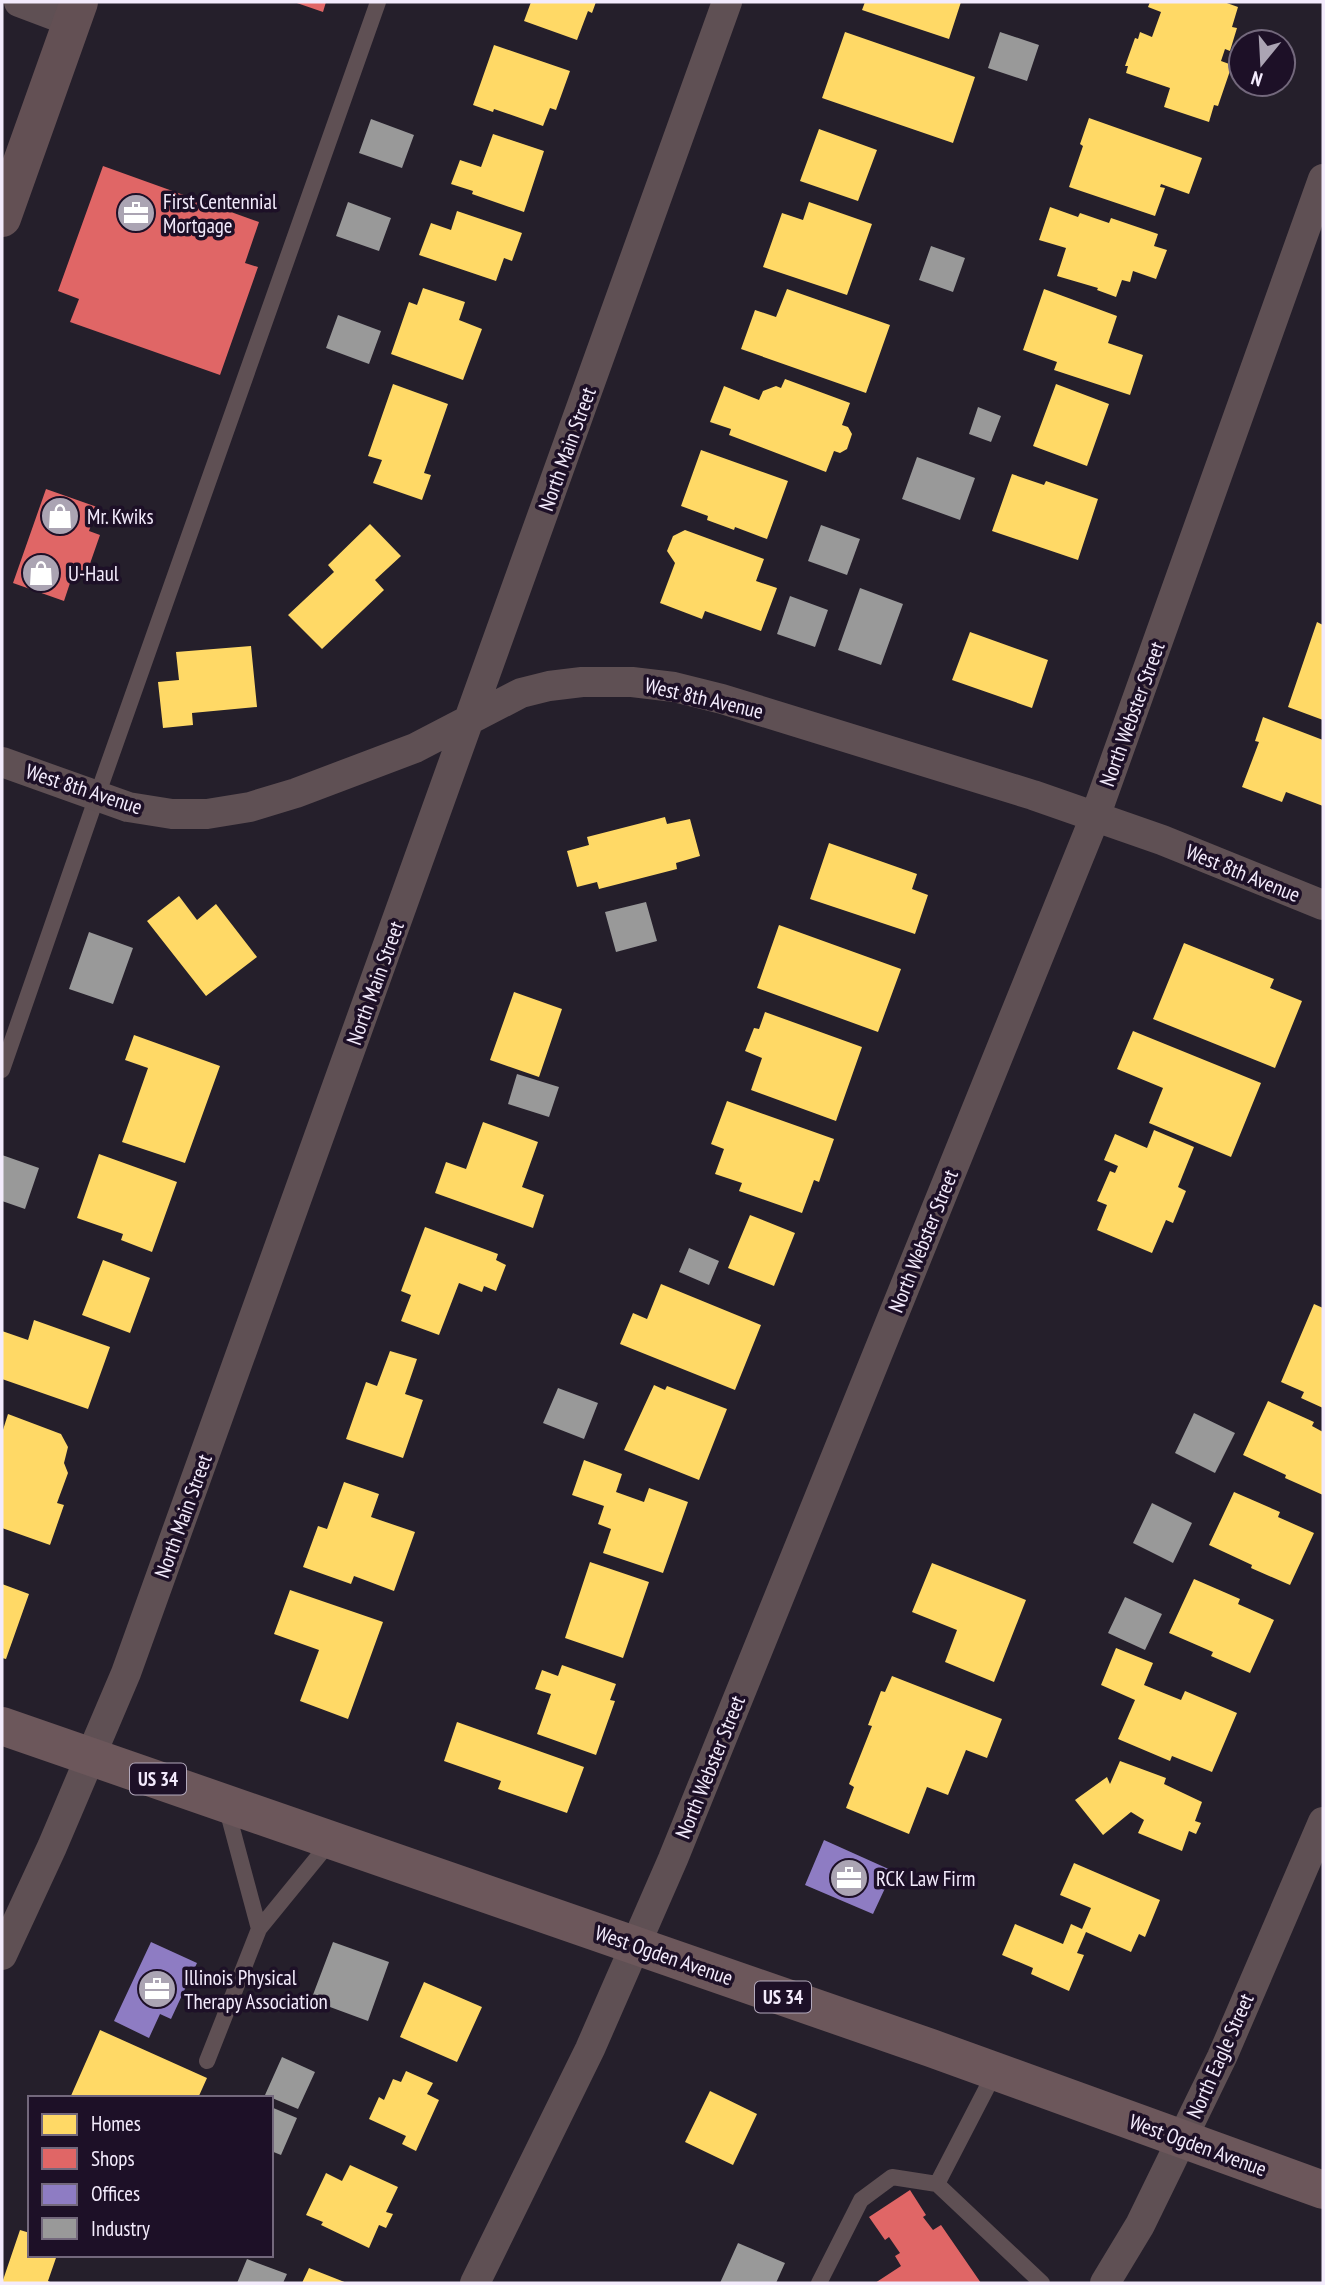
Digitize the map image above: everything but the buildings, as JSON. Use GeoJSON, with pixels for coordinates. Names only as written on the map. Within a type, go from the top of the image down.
{"type":"FeatureCollection","features":[{"type":"Feature","properties":{"kind":"main road"},"geometry":{"type":"LineString","coordinates":[[2,218],[76,12]]}},
{"type":"Feature","properties":{"kind":"main road","name":"West Ogden Avenue"},"geometry":{"type":"LineString","coordinates":[[2,1726],[635,1945],[1323,2190]]}},
{"type":"Feature","properties":{"kind":"street"},"geometry":{"type":"LineString","coordinates":[[19,2],[76,12]]}},
{"type":"Feature","properties":{"kind":"street","name":"North Main Street"},"geometry":{"type":"LineString","coordinates":[[2,1955],[129,1666],[727,2]]}},
{"type":"Feature","properties":{"kind":"street","name":"North Webster Street"},"geometry":{"type":"LineString","coordinates":[[475,2283],[590,2049],[673,1859],[1096,817],[1323,179]]}},
{"type":"Feature","properties":{"kind":"street","name":"West 8th Avenue"},"geometry":{"type":"LineString","coordinates":[[2,762],[128,807],[172,814],[207,814],[250,807],[296,793],[415,748],[520,693],[582,682],[632,682],[674,687],[722,699],[1033,795],[1171,844],[1323,905]]}},
{"type":"Feature","properties":{"kind":"street","name":"North Eagle Street"},"geometry":{"type":"LineString","coordinates":[[1105,2283],[1140,2225],[1222,2057],[1323,1822]]}},
{"type":"Feature","properties":{"kind":"lane"},"geometry":{"type":"LineString","coordinates":[[2,1070],[378,2]]}},
{"type":"Feature","properties":{"kind":"lane"},"geometry":{"type":"LineString","coordinates":[[225,1802],[259,1929]]}},
{"type":"Feature","properties":{"kind":"lane"},"geometry":{"type":"LineString","coordinates":[[207,2061],[259,1929],[332,1840]]}},
{"type":"Feature","properties":{"kind":"lane"},"geometry":{"type":"LineString","coordinates":[[937,2184],[995,2072]]}},
{"type":"Feature","properties":{"kind":"lane"},"geometry":{"type":"LineString","coordinates":[[819,2283],[861,2200],[892,2177],[937,2184],[1042,2283]]}},
{"type":"Feature","properties":{"kind":"place","name":"First Centennial Mortgage"},"geometry":{"type":"Point","coordinates":[136,213]}},
{"type":"Feature","properties":{"kind":"place","name":"Mr. Kwiks"},"geometry":{"type":"Point","coordinates":[60,516]}},
{"type":"Feature","properties":{"kind":"place","name":"U-Haul"},"geometry":{"type":"Point","coordinates":[41,573]}},
{"type":"Feature","properties":{"kind":"place","name":"RCK Law Firm"},"geometry":{"type":"Point","coordinates":[849,1878]}},
{"type":"Feature","properties":{"kind":"place","name":"Illinois Physical Therapy Association"},"geometry":{"type":"Point","coordinates":[157,1989]}}]}
